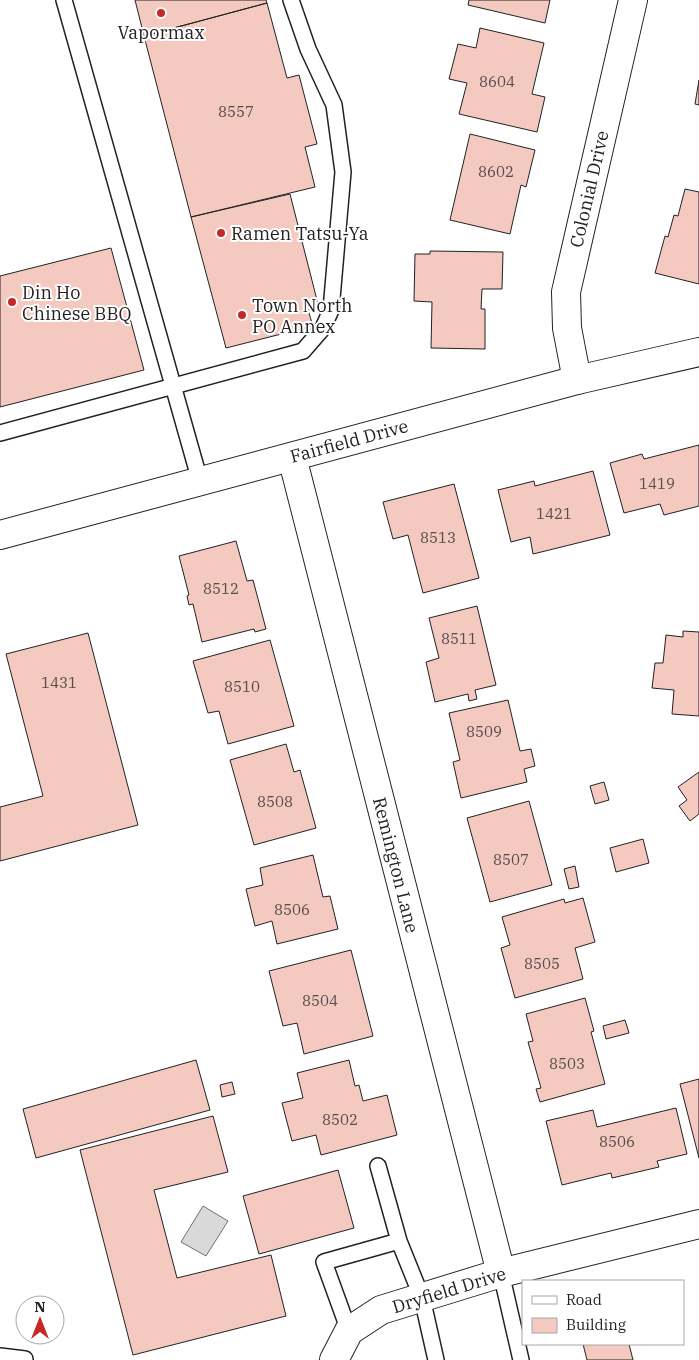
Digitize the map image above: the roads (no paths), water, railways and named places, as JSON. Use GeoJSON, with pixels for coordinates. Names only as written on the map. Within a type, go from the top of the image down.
{"type":"FeatureCollection","features":[{"type":"Feature","properties":{"kind":"street","name":"Colonial Drive"},"geometry":{"type":"LineString","coordinates":[[577,380],[567,328],[566,292],[632,0]]}},
{"type":"Feature","properties":{"kind":"street","name":"Fairfield Drive"},"geometry":{"type":"LineString","coordinates":[[0,535],[577,380],[699,352]]}},
{"type":"Feature","properties":{"kind":"street","name":"Remington Lane"},"geometry":{"type":"LineString","coordinates":[[292,457],[501,1273]]}},
{"type":"Feature","properties":{"kind":"street","name":"Dryfield Drive"},"geometry":{"type":"LineString","coordinates":[[329,1359],[349,1331],[381,1310],[501,1273],[699,1224]]}},
{"type":"Feature","properties":{"kind":"lane"},"geometry":{"type":"LineString","coordinates":[[64,0],[200,481]]}},
{"type":"Feature","properties":{"kind":"lane"},"geometry":{"type":"LineString","coordinates":[[0,433],[303,351],[323,328],[331,310],[343,172],[334,104],[308,49],[291,0]]}},
{"type":"Feature","properties":{"kind":"lane"},"geometry":{"type":"LineString","coordinates":[[378,1166],[399,1241],[422,1298],[436,1360]]}},
{"type":"Feature","properties":{"kind":"lane"},"geometry":{"type":"LineString","coordinates":[[349,1331],[324,1262],[399,1241]]}},
{"type":"Feature","properties":{"kind":"lane"},"geometry":{"type":"LineString","coordinates":[[501,1273],[521,1360]]}},
{"type":"Feature","properties":{"kind":"lane"},"geometry":{"type":"LineString","coordinates":[[0,1356],[25,1359]]}},
{"type":"Feature","properties":{"kind":"place","name":"Vapormax"},"geometry":{"type":"Point","coordinates":[161,13]}},
{"type":"Feature","properties":{"kind":"place","name":"Ramen Tatsu-Ya"},"geometry":{"type":"Point","coordinates":[221,233]}},
{"type":"Feature","properties":{"kind":"place","name":"Din Ho Chinese BBQ"},"geometry":{"type":"Point","coordinates":[12,302]}},
{"type":"Feature","properties":{"kind":"place","name":"Town North PO Annex"},"geometry":{"type":"Point","coordinates":[242,315]}}]}
